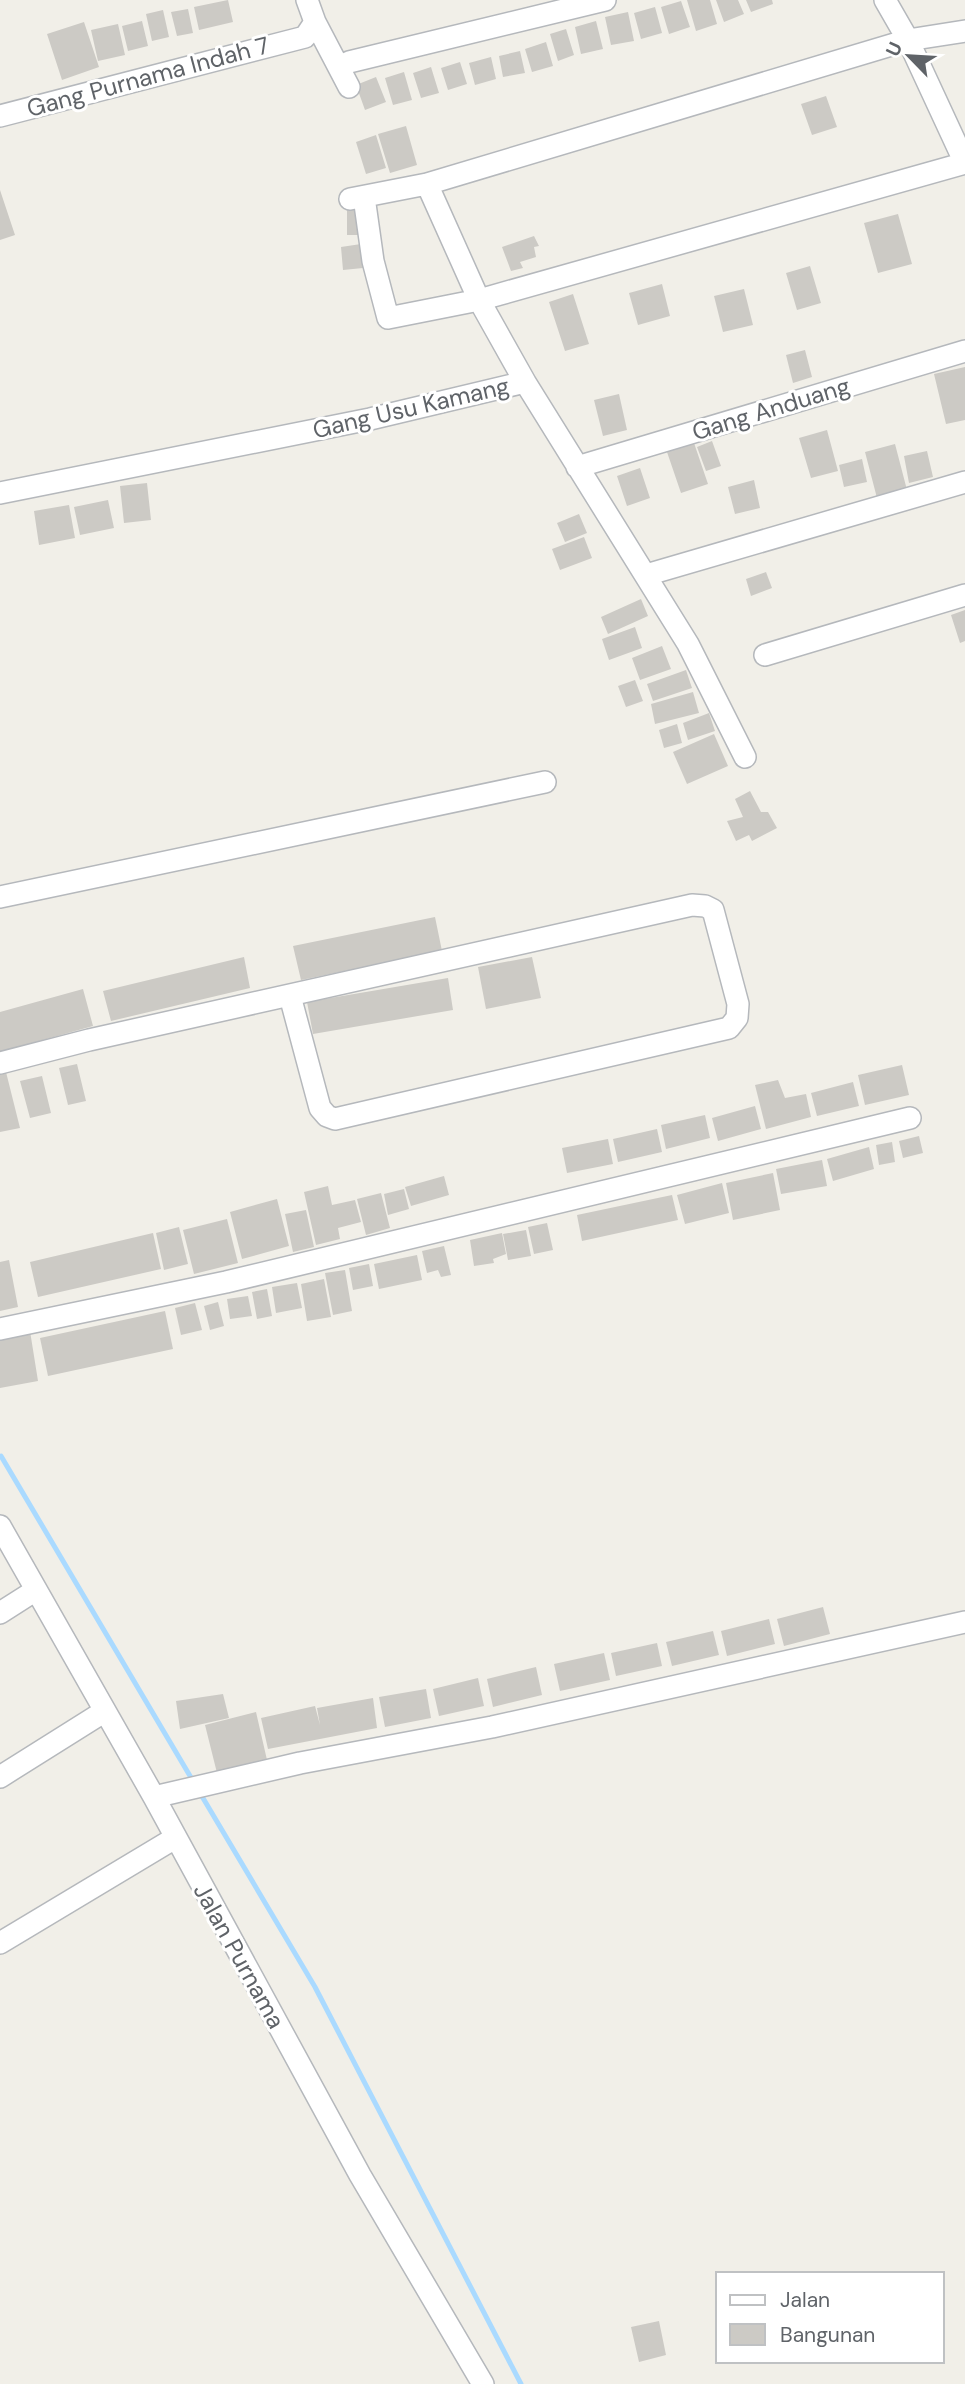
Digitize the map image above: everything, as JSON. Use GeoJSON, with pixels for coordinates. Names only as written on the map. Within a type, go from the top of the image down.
{"type":"FeatureCollection","features":[{"type":"Feature","properties":{"kind":"street"},"geometry":{"type":"LineString","coordinates":[[307,0],[315,22],[349,87]]}},
{"type":"Feature","properties":{"kind":"street"},"geometry":{"type":"LineString","coordinates":[[349,62],[605,0]]}},
{"type":"Feature","properties":{"kind":"street"},"geometry":{"type":"LineString","coordinates":[[885,0],[908,40],[965,163],[479,300],[388,318],[357,198],[427,184],[908,40],[965,31]]}},
{"type":"Feature","properties":{"kind":"street","name":"Gang Purnama Indah 7"},"geometry":{"type":"LineString","coordinates":[[0,116],[305,37],[315,22]]}},
{"type":"Feature","properties":{"kind":"street","name":"Gang Usu Kamang"},"geometry":{"type":"LineString","coordinates":[[0,493],[370,419],[525,382],[479,300],[427,184]]}},
{"type":"Feature","properties":{"kind":"street","name":"Gang Anduang"},"geometry":{"type":"LineString","coordinates":[[577,467],[965,351]]}},
{"type":"Feature","properties":{"kind":"street"},"geometry":{"type":"LineString","coordinates":[[525,382],[688,644],[746,757]]}},
{"type":"Feature","properties":{"kind":"street"},"geometry":{"type":"LineString","coordinates":[[646,575],[965,482]]}},
{"type":"Feature","properties":{"kind":"street"},"geometry":{"type":"LineString","coordinates":[[765,655],[965,595]]}},
{"type":"Feature","properties":{"kind":"street"},"geometry":{"type":"LineString","coordinates":[[0,897],[545,782]]}},
{"type":"Feature","properties":{"kind":"street"},"geometry":{"type":"LineString","coordinates":[[0,1063],[89,1040],[692,905],[713,910],[738,1004],[737,1018],[730,1028],[335,1119],[320,1108],[290,996]]}},
{"type":"Feature","properties":{"kind":"street"},"geometry":{"type":"LineString","coordinates":[[0,1329],[226,1282],[910,1118]]}},
{"type":"Feature","properties":{"kind":"street","name":"Jalan Purnama"},"geometry":{"type":"LineString","coordinates":[[0,1526],[154,1796],[360,2175],[483,2384]]}},
{"type":"Feature","properties":{"kind":"street"},"geometry":{"type":"LineString","coordinates":[[0,1613],[36,1590]]}},
{"type":"Feature","properties":{"kind":"street"},"geometry":{"type":"LineString","coordinates":[[154,1796],[492,1727],[965,1622]]}},
{"type":"Feature","properties":{"kind":"street"},"geometry":{"type":"LineString","coordinates":[[0,1777],[105,1712]]}},
{"type":"Feature","properties":{"kind":"street"},"geometry":{"type":"LineString","coordinates":[[0,1943],[175,1838]]}},
{"type":"Feature","properties":{"kind":"building"},"geometry":{"type":"Polygon","coordinates":[[[228,0],[233,22],[199,30],[194,7],[228,0]]]}},
{"type":"Feature","properties":{"kind":"building"},"geometry":{"type":"Polygon","coordinates":[[[687,0],[710,0],[717,24],[696,31],[687,0]]]}},
{"type":"Feature","properties":{"kind":"building"},"geometry":{"type":"Polygon","coordinates":[[[716,0],[738,0],[744,14],[724,22],[716,0]]]}},
{"type":"Feature","properties":{"kind":"building"},"geometry":{"type":"Polygon","coordinates":[[[746,0],[772,0],[773,4],[751,12],[746,0]]]}},
{"type":"Feature","properties":{"kind":"building"},"geometry":{"type":"Polygon","coordinates":[[[681,1],[690,27],[669,34],[661,7],[681,1]]]}},
{"type":"Feature","properties":{"kind":"building"},"geometry":{"type":"Polygon","coordinates":[[[655,7],[662,33],[641,39],[634,13],[655,7]]]}},
{"type":"Feature","properties":{"kind":"building"},"geometry":{"type":"Polygon","coordinates":[[[188,9],[193,33],[177,36],[171,12],[188,9]]]}},
{"type":"Feature","properties":{"kind":"building"},"geometry":{"type":"Polygon","coordinates":[[[163,10],[169,37],[152,41],[146,14],[163,10]]]}},
{"type":"Feature","properties":{"kind":"building"},"geometry":{"type":"Polygon","coordinates":[[[628,12],[634,41],[611,45],[605,17],[628,12]]]}},
{"type":"Feature","properties":{"kind":"building"},"geometry":{"type":"Polygon","coordinates":[[[142,21],[148,46],[128,51],[122,26],[142,21]]]}},
{"type":"Feature","properties":{"kind":"building"},"geometry":{"type":"Polygon","coordinates":[[[596,21],[603,49],[581,54],[575,27],[596,21]]]}},
{"type":"Feature","properties":{"kind":"building"},"geometry":{"type":"Polygon","coordinates":[[[84,22],[99,67],[62,80],[47,34],[84,22]]]}},
{"type":"Feature","properties":{"kind":"building"},"geometry":{"type":"Polygon","coordinates":[[[118,24],[125,55],[98,61],[91,30],[118,24]]]}},
{"type":"Feature","properties":{"kind":"building"},"geometry":{"type":"Polygon","coordinates":[[[566,29],[574,55],[558,61],[550,34],[566,29]]]}},
{"type":"Feature","properties":{"kind":"building"},"geometry":{"type":"Polygon","coordinates":[[[546,42],[553,66],[532,72],[525,49],[546,42]]]}},
{"type":"Feature","properties":{"kind":"building"},"geometry":{"type":"Polygon","coordinates":[[[520,51],[525,73],[503,77],[499,56],[520,51]]]}},
{"type":"Feature","properties":{"kind":"building"},"geometry":{"type":"Polygon","coordinates":[[[491,57],[496,79],[475,85],[469,63],[491,57]]]}},
{"type":"Feature","properties":{"kind":"building"},"geometry":{"type":"Polygon","coordinates":[[[460,62],[467,84],[448,90],[441,68],[460,62]]]}},
{"type":"Feature","properties":{"kind":"building"},"geometry":{"type":"Polygon","coordinates":[[[431,67],[439,93],[421,98],[413,73],[431,67]]]}},
{"type":"Feature","properties":{"kind":"building"},"geometry":{"type":"Polygon","coordinates":[[[404,72],[412,100],[393,105],[385,78],[404,72]]]}},
{"type":"Feature","properties":{"kind":"building"},"geometry":{"type":"Polygon","coordinates":[[[376,77],[386,102],[365,110],[356,85],[376,77]]]}},
{"type":"Feature","properties":{"kind":"building"},"geometry":{"type":"Polygon","coordinates":[[[826,96],[837,127],[812,135],[801,104],[826,96]]]}},
{"type":"Feature","properties":{"kind":"building"},"geometry":{"type":"Polygon","coordinates":[[[406,126],[417,165],[390,173],[378,134],[406,126]]]}},
{"type":"Feature","properties":{"kind":"building"},"geometry":{"type":"Polygon","coordinates":[[[376,135],[386,168],[366,174],[356,142],[376,135]]]}},
{"type":"Feature","properties":{"kind":"building"},"geometry":{"type":"Polygon","coordinates":[[[0,190],[15,235],[0,240],[0,190]]]}},
{"type":"Feature","properties":{"kind":"building"},"geometry":{"type":"Polygon","coordinates":[[[347,210],[358,210],[358,235],[347,235],[347,210]]]}},
{"type":"Feature","properties":{"kind":"building"},"geometry":{"type":"Polygon","coordinates":[[[898,214],[912,264],[878,273],[864,223],[898,214]]]}},
{"type":"Feature","properties":{"kind":"building"},"geometry":{"type":"Polygon","coordinates":[[[534,236],[539,246],[534,247],[536,257],[520,262],[523,268],[511,271],[502,247],[534,236]]]}},
{"type":"Feature","properties":{"kind":"building"},"geometry":{"type":"Polygon","coordinates":[[[361,244],[363,268],[343,270],[341,247],[361,244]]]}},
{"type":"Feature","properties":{"kind":"building"},"geometry":{"type":"Polygon","coordinates":[[[810,266],[821,303],[797,310],[786,273],[810,266]]]}},
{"type":"Feature","properties":{"kind":"building"},"geometry":{"type":"Polygon","coordinates":[[[662,284],[670,316],[638,325],[629,293],[662,284]]]}},
{"type":"Feature","properties":{"kind":"building"},"geometry":{"type":"Polygon","coordinates":[[[744,289],[753,325],[723,332],[714,296],[744,289]]]}},
{"type":"Feature","properties":{"kind":"building"},"geometry":{"type":"Polygon","coordinates":[[[573,294],[589,344],[565,351],[549,302],[573,294]]]}},
{"type":"Feature","properties":{"kind":"building"},"geometry":{"type":"Polygon","coordinates":[[[805,350],[812,377],[793,383],[786,355],[805,350]]]}},
{"type":"Feature","properties":{"kind":"building"},"geometry":{"type":"Polygon","coordinates":[[[965,367],[965,420],[946,424],[934,374],[965,367]]]}},
{"type":"Feature","properties":{"kind":"building"},"geometry":{"type":"Polygon","coordinates":[[[619,394],[627,430],[603,436],[594,400],[619,394]]]}},
{"type":"Feature","properties":{"kind":"building"},"geometry":{"type":"Polygon","coordinates":[[[827,430],[838,471],[811,478],[799,438],[827,430]]]}},
{"type":"Feature","properties":{"kind":"building"},"geometry":{"type":"Polygon","coordinates":[[[712,441],[721,466],[706,471],[697,447],[712,441]]]}},
{"type":"Feature","properties":{"kind":"building"},"geometry":{"type":"Polygon","coordinates":[[[694,443],[708,484],[681,493],[667,452],[694,443]]]}},
{"type":"Feature","properties":{"kind":"building"},"geometry":{"type":"Polygon","coordinates":[[[895,444],[907,490],[877,498],[865,452],[895,444]]]}},
{"type":"Feature","properties":{"kind":"building"},"geometry":{"type":"Polygon","coordinates":[[[927,451],[933,477],[909,483],[904,456],[927,451]]]}},
{"type":"Feature","properties":{"kind":"building"},"geometry":{"type":"Polygon","coordinates":[[[862,459],[867,482],[844,487],[839,465],[862,459]]]}},
{"type":"Feature","properties":{"kind":"building"},"geometry":{"type":"Polygon","coordinates":[[[640,468],[650,498],[627,506],[617,476],[640,468]]]}},
{"type":"Feature","properties":{"kind":"building"},"geometry":{"type":"Polygon","coordinates":[[[754,480],[760,508],[735,514],[728,487],[754,480]]]}},
{"type":"Feature","properties":{"kind":"building"},"geometry":{"type":"Polygon","coordinates":[[[147,483],[151,520],[124,523],[120,486],[147,483]]]}},
{"type":"Feature","properties":{"kind":"building"},"geometry":{"type":"Polygon","coordinates":[[[108,500],[114,528],[80,535],[74,507],[108,500]]]}},
{"type":"Feature","properties":{"kind":"building"},"geometry":{"type":"Polygon","coordinates":[[[69,505],[75,538],[39,545],[34,511],[69,505]]]}},
{"type":"Feature","properties":{"kind":"building"},"geometry":{"type":"Polygon","coordinates":[[[579,514],[587,533],[565,542],[557,523],[579,514]]]}},
{"type":"Feature","properties":{"kind":"building"},"geometry":{"type":"Polygon","coordinates":[[[584,537],[592,558],[560,570],[552,549],[584,537]]]}},
{"type":"Feature","properties":{"kind":"building"},"geometry":{"type":"Polygon","coordinates":[[[766,572],[772,588],[751,596],[746,579],[766,572]]]}},
{"type":"Feature","properties":{"kind":"building"},"geometry":{"type":"Polygon","coordinates":[[[641,599],[648,616],[608,634],[601,617],[641,599]]]}},
{"type":"Feature","properties":{"kind":"building"},"geometry":{"type":"Polygon","coordinates":[[[965,610],[965,641],[960,643],[951,615],[965,610]]]}},
{"type":"Feature","properties":{"kind":"building"},"geometry":{"type":"Polygon","coordinates":[[[635,627],[642,648],[609,660],[602,639],[635,627]]]}},
{"type":"Feature","properties":{"kind":"building"},"geometry":{"type":"Polygon","coordinates":[[[662,646],[671,669],[640,680],[632,658],[662,646]]]}},
{"type":"Feature","properties":{"kind":"building"},"geometry":{"type":"Polygon","coordinates":[[[686,670],[692,688],[653,701],[647,684],[686,670]]]}},
{"type":"Feature","properties":{"kind":"building"},"geometry":{"type":"Polygon","coordinates":[[[635,680],[643,701],[626,707],[618,686],[635,680]]]}},
{"type":"Feature","properties":{"kind":"building"},"geometry":{"type":"Polygon","coordinates":[[[693,692],[699,713],[655,724],[651,704],[693,692]]]}},
{"type":"Feature","properties":{"kind":"building"},"geometry":{"type":"Polygon","coordinates":[[[709,713],[715,731],[688,740],[683,723],[709,713]]]}},
{"type":"Feature","properties":{"kind":"building"},"geometry":{"type":"Polygon","coordinates":[[[677,724],[682,743],[664,748],[659,730],[677,724]]]}},
{"type":"Feature","properties":{"kind":"building"},"geometry":{"type":"Polygon","coordinates":[[[714,734],[728,766],[687,784],[673,752],[714,734]]]}},
{"type":"Feature","properties":{"kind":"building"},"geometry":{"type":"Polygon","coordinates":[[[750,791],[761,812],[768,812],[777,828],[752,841],[749,835],[736,841],[727,821],[743,817],[735,799],[750,791]]]}},
{"type":"Feature","properties":{"kind":"building"},"geometry":{"type":"Polygon","coordinates":[[[435,917],[442,951],[301,980],[293,946],[435,917]]]}},
{"type":"Feature","properties":{"kind":"building"},"geometry":{"type":"Polygon","coordinates":[[[244,957],[250,988],[111,1021],[103,991],[244,957]]]}},
{"type":"Feature","properties":{"kind":"building"},"geometry":{"type":"Polygon","coordinates":[[[532,957],[541,998],[486,1009],[478,967],[532,957]]]}},
{"type":"Feature","properties":{"kind":"building"},"geometry":{"type":"Polygon","coordinates":[[[448,978],[453,1010],[313,1034],[307,1002],[448,978]]]}},
{"type":"Feature","properties":{"kind":"building"},"geometry":{"type":"Polygon","coordinates":[[[83,989],[93,1026],[0,1052],[0,1012],[83,989]]]}},
{"type":"Feature","properties":{"kind":"building"},"geometry":{"type":"Polygon","coordinates":[[[77,1064],[86,1101],[68,1105],[59,1068],[77,1064]]]}},
{"type":"Feature","properties":{"kind":"building"},"geometry":{"type":"Polygon","coordinates":[[[902,1065],[909,1095],[865,1105],[858,1075],[902,1065]]]}},
{"type":"Feature","properties":{"kind":"building"},"geometry":{"type":"Polygon","coordinates":[[[6,1072],[20,1128],[0,1132],[0,1074],[6,1072]]]}},
{"type":"Feature","properties":{"kind":"building"},"geometry":{"type":"Polygon","coordinates":[[[42,1076],[51,1113],[30,1118],[20,1081],[42,1076]]]}},
{"type":"Feature","properties":{"kind":"building"},"geometry":{"type":"Polygon","coordinates":[[[778,1080],[785,1098],[806,1094],[811,1117],[766,1129],[755,1085],[778,1080]]]}},
{"type":"Feature","properties":{"kind":"building"},"geometry":{"type":"Polygon","coordinates":[[[853,1082],[859,1106],[817,1116],[811,1093],[853,1082]]]}},
{"type":"Feature","properties":{"kind":"building"},"geometry":{"type":"Polygon","coordinates":[[[755,1106],[761,1129],[718,1141],[712,1118],[755,1106]]]}},
{"type":"Feature","properties":{"kind":"building"},"geometry":{"type":"Polygon","coordinates":[[[705,1115],[710,1138],[666,1149],[661,1125],[705,1115]]]}},
{"type":"Feature","properties":{"kind":"building"},"geometry":{"type":"Polygon","coordinates":[[[657,1129],[662,1152],[618,1162],[613,1139],[657,1129]]]}},
{"type":"Feature","properties":{"kind":"building"},"geometry":{"type":"Polygon","coordinates":[[[919,1136],[923,1153],[903,1158],[899,1141],[919,1136]]]}},
{"type":"Feature","properties":{"kind":"building"},"geometry":{"type":"Polygon","coordinates":[[[608,1139],[613,1164],[567,1173],[562,1148],[608,1139]]]}},
{"type":"Feature","properties":{"kind":"building"},"geometry":{"type":"Polygon","coordinates":[[[892,1142],[895,1162],[879,1165],[876,1145],[892,1142]]]}},
{"type":"Feature","properties":{"kind":"building"},"geometry":{"type":"Polygon","coordinates":[[[869,1147],[874,1169],[833,1181],[827,1159],[869,1147]]]}},
{"type":"Feature","properties":{"kind":"building"},"geometry":{"type":"Polygon","coordinates":[[[822,1160],[827,1186],[781,1194],[776,1169],[822,1160]]]}},
{"type":"Feature","properties":{"kind":"building"},"geometry":{"type":"Polygon","coordinates":[[[773,1173],[780,1210],[733,1220],[726,1183],[773,1173]]]}},
{"type":"Feature","properties":{"kind":"building"},"geometry":{"type":"Polygon","coordinates":[[[444,1176],[449,1195],[411,1206],[405,1187],[444,1176]]]}},
{"type":"Feature","properties":{"kind":"building"},"geometry":{"type":"Polygon","coordinates":[[[722,1183],[729,1213],[685,1224],[677,1195],[722,1183]]]}},
{"type":"Feature","properties":{"kind":"building"},"geometry":{"type":"Polygon","coordinates":[[[328,1186],[332,1205],[355,1200],[361,1222],[338,1228],[340,1239],[316,1245],[304,1192],[328,1186]]]}},
{"type":"Feature","properties":{"kind":"building"},"geometry":{"type":"Polygon","coordinates":[[[404,1189],[409,1209],[388,1215],[384,1194],[404,1189]]]}},
{"type":"Feature","properties":{"kind":"building"},"geometry":{"type":"Polygon","coordinates":[[[381,1193],[390,1228],[366,1235],[357,1199],[381,1193]]]}},
{"type":"Feature","properties":{"kind":"building"},"geometry":{"type":"Polygon","coordinates":[[[672,1195],[678,1220],[582,1241],[577,1215],[672,1195]]]}},
{"type":"Feature","properties":{"kind":"building"},"geometry":{"type":"Polygon","coordinates":[[[277,1199],[289,1246],[242,1259],[230,1212],[277,1199]]]}},
{"type":"Feature","properties":{"kind":"building"},"geometry":{"type":"Polygon","coordinates":[[[306,1210],[314,1247],[293,1252],[285,1214],[306,1210]]]}},
{"type":"Feature","properties":{"kind":"building"},"geometry":{"type":"Polygon","coordinates":[[[227,1219],[238,1263],[194,1274],[183,1230],[227,1219]]]}},
{"type":"Feature","properties":{"kind":"building"},"geometry":{"type":"Polygon","coordinates":[[[547,1223],[553,1250],[534,1254],[528,1227],[547,1223]]]}},
{"type":"Feature","properties":{"kind":"building"},"geometry":{"type":"Polygon","coordinates":[[[179,1227],[188,1264],[164,1270],[156,1233],[179,1227]]]}},
{"type":"Feature","properties":{"kind":"building"},"geometry":{"type":"Polygon","coordinates":[[[526,1230],[531,1256],[508,1260],[503,1234],[526,1230]]]}},
{"type":"Feature","properties":{"kind":"building"},"geometry":{"type":"Polygon","coordinates":[[[153,1233],[161,1269],[38,1297],[30,1262],[153,1233]]]}},
{"type":"Feature","properties":{"kind":"building"},"geometry":{"type":"Polygon","coordinates":[[[502,1233],[506,1254],[493,1259],[494,1263],[474,1266],[470,1240],[502,1233]]]}},
{"type":"Feature","properties":{"kind":"building"},"geometry":{"type":"Polygon","coordinates":[[[444,1246],[451,1275],[441,1277],[438,1270],[427,1273],[422,1251],[444,1246]]]}},
{"type":"Feature","properties":{"kind":"building"},"geometry":{"type":"Polygon","coordinates":[[[417,1255],[422,1280],[379,1289],[374,1264],[417,1255]]]}},
{"type":"Feature","properties":{"kind":"building"},"geometry":{"type":"Polygon","coordinates":[[[9,1260],[18,1307],[0,1311],[0,1262],[9,1260]]]}},
{"type":"Feature","properties":{"kind":"building"},"geometry":{"type":"Polygon","coordinates":[[[369,1264],[373,1286],[353,1290],[349,1268],[369,1264]]]}},
{"type":"Feature","properties":{"kind":"building"},"geometry":{"type":"Polygon","coordinates":[[[345,1270],[352,1311],[333,1315],[325,1273],[345,1270]]]}},
{"type":"Feature","properties":{"kind":"building"},"geometry":{"type":"Polygon","coordinates":[[[324,1279],[331,1317],[307,1321],[301,1284],[324,1279]]]}},
{"type":"Feature","properties":{"kind":"building"},"geometry":{"type":"Polygon","coordinates":[[[297,1283],[302,1308],[276,1313],[272,1287],[297,1283]]]}},
{"type":"Feature","properties":{"kind":"building"},"geometry":{"type":"Polygon","coordinates":[[[267,1289],[272,1316],[257,1319],[252,1292],[267,1289]]]}},
{"type":"Feature","properties":{"kind":"building"},"geometry":{"type":"Polygon","coordinates":[[[248,1296],[252,1316],[230,1319],[227,1299],[248,1296]]]}},
{"type":"Feature","properties":{"kind":"building"},"geometry":{"type":"Polygon","coordinates":[[[218,1302],[224,1326],[210,1330],[204,1306],[218,1302]]]}},
{"type":"Feature","properties":{"kind":"building"},"geometry":{"type":"Polygon","coordinates":[[[195,1303],[202,1330],[181,1335],[175,1308],[195,1303]]]}},
{"type":"Feature","properties":{"kind":"building"},"geometry":{"type":"Polygon","coordinates":[[[165,1311],[173,1349],[48,1376],[40,1338],[165,1311]]]}},
{"type":"Feature","properties":{"kind":"building"},"geometry":{"type":"Polygon","coordinates":[[[30,1331],[38,1381],[0,1388],[0,1336],[30,1331]]]}},
{"type":"Feature","properties":{"kind":"building"},"geometry":{"type":"Polygon","coordinates":[[[823,1607],[830,1634],[784,1646],[777,1619],[823,1607]]]}},
{"type":"Feature","properties":{"kind":"building"},"geometry":{"type":"Polygon","coordinates":[[[769,1619],[775,1644],[727,1656],[721,1631],[769,1619]]]}},
{"type":"Feature","properties":{"kind":"building"},"geometry":{"type":"Polygon","coordinates":[[[713,1631],[719,1655],[672,1666],[666,1642],[713,1631]]]}},
{"type":"Feature","properties":{"kind":"building"},"geometry":{"type":"Polygon","coordinates":[[[657,1643],[662,1666],[616,1676],[611,1653],[657,1643]]]}},
{"type":"Feature","properties":{"kind":"building"},"geometry":{"type":"Polygon","coordinates":[[[604,1653],[610,1680],[560,1691],[554,1664],[604,1653]]]}},
{"type":"Feature","properties":{"kind":"building"},"geometry":{"type":"Polygon","coordinates":[[[536,1667],[542,1695],[493,1707],[487,1679],[536,1667]]]}},
{"type":"Feature","properties":{"kind":"building"},"geometry":{"type":"Polygon","coordinates":[[[478,1678],[484,1706],[439,1716],[433,1689],[478,1678]]]}},
{"type":"Feature","properties":{"kind":"building"},"geometry":{"type":"Polygon","coordinates":[[[426,1689],[431,1718],[385,1727],[379,1697],[426,1689]]]}},
{"type":"Feature","properties":{"kind":"building"},"geometry":{"type":"Polygon","coordinates":[[[223,1694],[229,1718],[180,1729],[176,1701],[223,1694]]]}},
{"type":"Feature","properties":{"kind":"building"},"geometry":{"type":"Polygon","coordinates":[[[373,1698],[377,1728],[268,1749],[261,1718],[315,1706],[320,1725],[317,1708],[373,1698]]]}},
{"type":"Feature","properties":{"kind":"building"},"geometry":{"type":"Polygon","coordinates":[[[256,1712],[267,1760],[217,1773],[205,1725],[256,1712]]]}},
{"type":"Feature","properties":{"kind":"building"},"geometry":{"type":"Polygon","coordinates":[[[659,2321],[666,2355],[639,2362],[631,2327],[659,2321]]]}},
{"type":"Feature","properties":{"kind":"waterway"},"geometry":{"type":"LineString","coordinates":[[1,1456],[193,1781]]}},
{"type":"Feature","properties":{"kind":"waterway"},"geometry":{"type":"LineString","coordinates":[[200,1793],[315,1987],[521,2384]]}}]}
